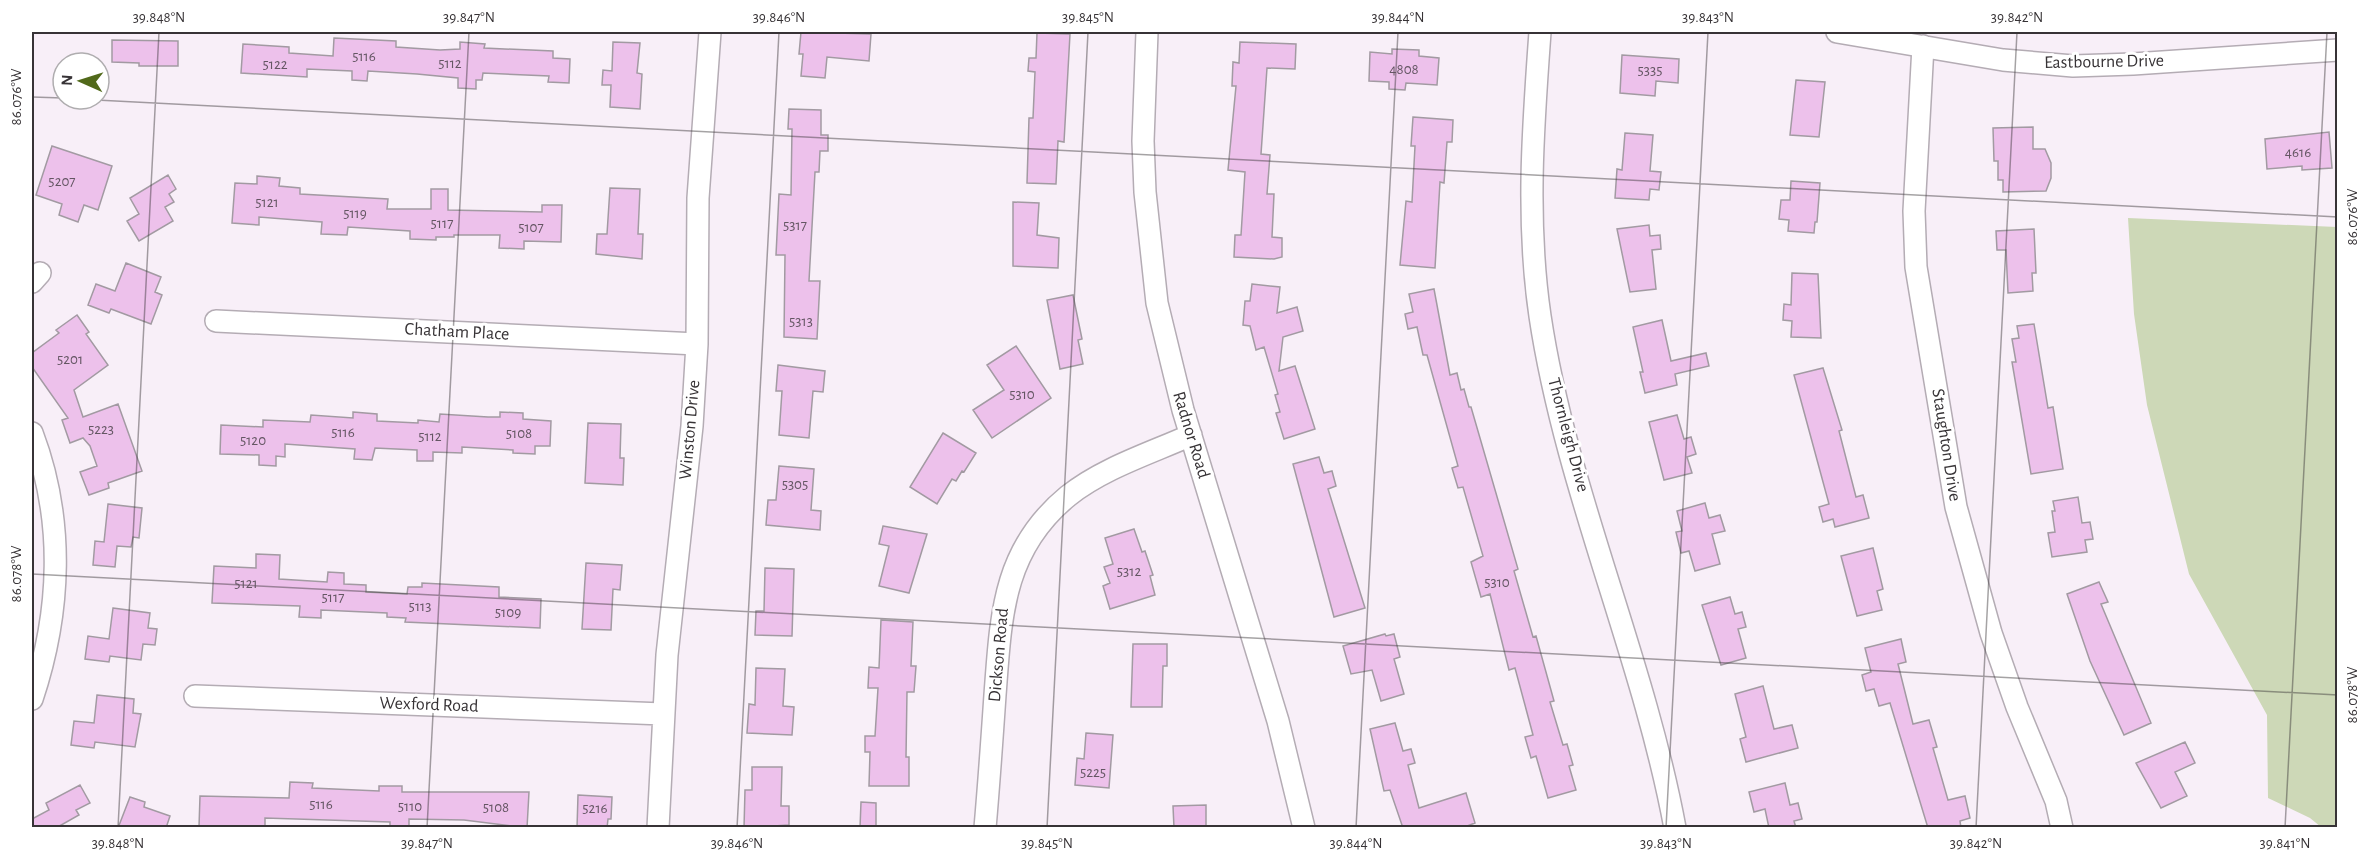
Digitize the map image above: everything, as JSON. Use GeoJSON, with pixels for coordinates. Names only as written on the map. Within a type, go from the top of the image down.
{"type":"FeatureCollection","features":[{"type":"Feature","properties":{"kind":"street","name":"Winston Drive"},"geometry":{"type":"LineString","coordinates":[[658,828],[667,655],[692,426],[697,344],[698,198],[710,32]]}},
{"type":"Feature","properties":{"kind":"street","name":"Radnor Road"},"geometry":{"type":"LineString","coordinates":[[1147,32],[1143,141],[1154,277],[1174,378],[1278,721],[1304,828]]}},
{"type":"Feature","properties":{"kind":"street","name":"Thornleigh Drive"},"geometry":{"type":"LineString","coordinates":[[1540,32],[1532,147],[1531,207],[1540,318],[1560,410],[1654,738],[1675,828]]}},
{"type":"Feature","properties":{"kind":"street","name":"Eastbourne Drive"},"geometry":{"type":"LineString","coordinates":[[1837,32],[2003,60],[2073,66],[2337,51]]}},
{"type":"Feature","properties":{"kind":"street","name":"Staughton Drive"},"geometry":{"type":"LineString","coordinates":[[1923,46],[1914,211],[1916,267],[1956,507],[1991,633],[2017,707],[2056,801],[2062,828]]}},
{"type":"Feature","properties":{"kind":"street","name":"Chatham Place"},"geometry":{"type":"LineString","coordinates":[[216,321],[697,344]]}},
{"type":"Feature","properties":{"kind":"street"},"geometry":{"type":"LineString","coordinates":[[32,433],[52,509],[56,569],[49,636],[32,699]]}},
{"type":"Feature","properties":{"kind":"street","name":"Dickson Road"},"geometry":{"type":"LineString","coordinates":[[986,828],[1001,614],[1012,571],[1020,555],[1039,525],[1074,492],[1191,435]]}},
{"type":"Feature","properties":{"kind":"street","name":"Wexford Road"},"geometry":{"type":"LineString","coordinates":[[195,696],[663,714]]}},
{"type":"Feature","properties":{"kind":"green space"},"geometry":{"type":"Polygon","coordinates":[[[2128,218],[2337,227],[2337,827],[2321,827],[2310,818],[2268,798],[2267,715],[2189,574],[2147,405],[2134,314],[2128,218]]]}},
{"type":"Feature","properties":{"kind":"building"},"geometry":{"type":"Polygon","coordinates":[[[801,32],[871,34],[869,61],[827,57],[825,78],[801,76],[803,54],[799,54],[801,32]]]}},
{"type":"Feature","properties":{"kind":"building"},"geometry":{"type":"Polygon","coordinates":[[[1037,33],[1070,34],[1064,142],[1058,141],[1056,184],[1027,183],[1029,118],[1033,118],[1035,72],[1028,71],[1029,58],[1036,58],[1037,33]]]}},
{"type":"Feature","properties":{"kind":"building"},"geometry":{"type":"Polygon","coordinates":[[[334,38],[396,41],[396,47],[440,50],[460,49],[460,42],[485,44],[484,48],[553,51],[553,58],[570,59],[569,83],[548,82],[549,76],[483,73],[482,80],[476,80],[476,89],[458,88],[458,78],[417,74],[368,71],[367,81],[352,80],[352,71],[307,69],[307,77],[241,73],[243,44],[289,47],[289,53],[333,56],[334,38]]]}},
{"type":"Feature","properties":{"kind":"building"},"geometry":{"type":"Polygon","coordinates":[[[112,40],[178,41],[178,66],[139,66],[139,63],[112,62],[112,40]]]}},
{"type":"Feature","properties":{"kind":"building"},"geometry":{"type":"Polygon","coordinates":[[[613,42],[640,43],[637,73],[642,74],[640,109],[610,107],[611,85],[602,85],[603,70],[612,71],[613,42]]]}},
{"type":"Feature","properties":{"kind":"building"},"geometry":{"type":"Polygon","coordinates":[[[1240,42],[1296,44],[1295,69],[1267,68],[1261,154],[1270,155],[1267,194],[1274,194],[1272,237],[1282,238],[1282,257],[1274,259],[1234,257],[1235,235],[1241,235],[1245,172],[1228,170],[1236,86],[1232,86],[1233,62],[1239,63],[1240,42]]]}},
{"type":"Feature","properties":{"kind":"building"},"geometry":{"type":"Polygon","coordinates":[[[1392,49],[1419,50],[1419,56],[1439,58],[1437,85],[1406,83],[1405,90],[1389,89],[1389,82],[1369,81],[1370,52],[1392,54],[1392,49]]]}},
{"type":"Feature","properties":{"kind":"building"},"geometry":{"type":"Polygon","coordinates":[[[1622,55],[1679,59],[1678,83],[1656,81],[1655,96],[1620,93],[1622,55]]]}},
{"type":"Feature","properties":{"kind":"building"},"geometry":{"type":"Polygon","coordinates":[[[1796,80],[1825,82],[1819,137],[1790,135],[1796,80]]]}},
{"type":"Feature","properties":{"kind":"building"},"geometry":{"type":"Polygon","coordinates":[[[789,109],[821,110],[821,135],[828,135],[828,151],[820,151],[819,172],[815,172],[809,281],[820,281],[817,339],[784,337],[785,255],[776,255],[779,194],[791,195],[792,129],[788,129],[789,109]]]}},
{"type":"Feature","properties":{"kind":"building"},"geometry":{"type":"Polygon","coordinates":[[[1413,117],[1453,120],[1452,142],[1447,142],[1444,183],[1440,182],[1435,268],[1400,265],[1406,201],[1412,202],[1415,146],[1411,146],[1413,117]]]}},
{"type":"Feature","properties":{"kind":"building"},"geometry":{"type":"Polygon","coordinates":[[[2033,127],[2033,149],[2045,149],[2051,163],[2051,178],[2046,191],[2003,192],[2003,180],[1998,180],[1998,161],[1994,161],[1993,128],[2033,127]]]}},
{"type":"Feature","properties":{"kind":"building"},"geometry":{"type":"Polygon","coordinates":[[[2329,132],[2332,168],[2302,170],[2302,166],[2267,169],[2265,139],[2329,132]]]}},
{"type":"Feature","properties":{"kind":"building"},"geometry":{"type":"Polygon","coordinates":[[[1625,133],[1653,135],[1650,171],[1661,172],[1659,190],[1650,189],[1649,200],[1615,198],[1617,169],[1622,170],[1625,133]]]}},
{"type":"Feature","properties":{"kind":"building"},"geometry":{"type":"Polygon","coordinates":[[[52,146],[112,166],[98,210],[84,205],[78,222],[59,215],[62,204],[36,195],[52,146]]]}},
{"type":"Feature","properties":{"kind":"building"},"geometry":{"type":"Polygon","coordinates":[[[168,175],[176,189],[169,194],[174,202],[165,207],[173,221],[139,241],[127,221],[139,214],[130,198],[168,175]]]}},
{"type":"Feature","properties":{"kind":"building"},"geometry":{"type":"Polygon","coordinates":[[[257,176],[280,178],[279,186],[300,188],[300,194],[388,199],[387,209],[431,209],[431,189],[448,189],[448,210],[542,212],[542,205],[562,205],[561,242],[524,241],[524,249],[499,248],[500,235],[454,235],[454,237],[436,237],[436,240],[410,239],[410,231],[348,227],[347,235],[321,234],[322,222],[259,217],[259,225],[232,223],[235,183],[257,184],[257,176]]]}},
{"type":"Feature","properties":{"kind":"building"},"geometry":{"type":"Polygon","coordinates":[[[1791,181],[1820,183],[1814,233],[1788,231],[1789,220],[1779,219],[1781,200],[1790,200],[1791,181]]]}},
{"type":"Feature","properties":{"kind":"building"},"geometry":{"type":"Polygon","coordinates":[[[610,188],[640,189],[638,234],[643,234],[642,259],[596,254],[597,234],[607,234],[610,188]]]}},
{"type":"Feature","properties":{"kind":"building"},"geometry":{"type":"Polygon","coordinates":[[[1013,202],[1039,203],[1037,235],[1059,238],[1058,268],[1013,266],[1013,202]]]}},
{"type":"Feature","properties":{"kind":"building"},"geometry":{"type":"Polygon","coordinates":[[[1649,225],[1650,236],[1660,235],[1661,249],[1652,250],[1656,289],[1630,292],[1617,229],[1649,225]]]}},
{"type":"Feature","properties":{"kind":"building"},"geometry":{"type":"Polygon","coordinates":[[[2034,229],[2036,273],[2032,273],[2033,291],[2008,293],[2006,250],[1997,250],[1996,231],[2034,229]]]}},
{"type":"Feature","properties":{"kind":"building"},"geometry":{"type":"Polygon","coordinates":[[[126,263],[161,277],[155,292],[162,295],[151,324],[111,309],[109,313],[88,305],[96,284],[115,291],[126,263]]]}},
{"type":"Feature","properties":{"kind":"building"},"geometry":{"type":"Polygon","coordinates":[[[1792,273],[1818,274],[1821,338],[1791,337],[1792,321],[1783,320],[1784,304],[1791,305],[1792,273]]]}},
{"type":"Feature","properties":{"kind":"building"},"geometry":{"type":"Polygon","coordinates":[[[1252,284],[1280,287],[1277,313],[1297,307],[1303,331],[1283,337],[1279,371],[1295,366],[1315,429],[1284,439],[1276,413],[1280,412],[1275,395],[1278,394],[1264,347],[1256,350],[1250,326],[1243,325],[1245,301],[1250,301],[1252,284]]]}},
{"type":"Feature","properties":{"kind":"building"},"geometry":{"type":"Polygon","coordinates":[[[1434,289],[1450,375],[1457,373],[1461,390],[1464,389],[1469,407],[1471,407],[1518,569],[1514,571],[1533,637],[1536,636],[1554,701],[1550,702],[1563,745],[1567,744],[1573,765],[1569,766],[1576,790],[1548,798],[1536,756],[1531,758],[1525,737],[1533,735],[1515,668],[1509,670],[1490,594],[1481,597],[1471,562],[1483,556],[1463,487],[1458,488],[1452,468],[1458,466],[1427,355],[1423,355],[1417,327],[1408,329],[1405,314],[1413,312],[1409,294],[1434,289]]]}},
{"type":"Feature","properties":{"kind":"building"},"geometry":{"type":"Polygon","coordinates":[[[1073,295],[1082,339],[1078,340],[1083,364],[1060,369],[1047,300],[1073,295]]]}},
{"type":"Feature","properties":{"kind":"building"},"geometry":{"type":"Polygon","coordinates":[[[77,315],[89,332],[86,334],[108,365],[74,390],[83,417],[118,404],[142,471],[108,483],[109,488],[89,495],[80,472],[97,466],[90,446],[83,438],[70,443],[62,420],[68,418],[32,367],[32,353],[59,333],[56,330],[77,315]]]}},
{"type":"Feature","properties":{"kind":"building"},"geometry":{"type":"Polygon","coordinates":[[[1662,320],[1671,361],[1706,353],[1709,366],[1675,374],[1677,385],[1645,393],[1633,327],[1662,320]]]}},
{"type":"Feature","properties":{"kind":"building"},"geometry":{"type":"Polygon","coordinates":[[[2034,324],[2048,408],[2053,407],[2063,469],[2031,474],[2012,362],[2016,362],[2012,339],[2019,338],[2017,326],[2034,324]]]}},
{"type":"Feature","properties":{"kind":"building"},"geometry":{"type":"Polygon","coordinates":[[[1016,346],[1051,398],[992,438],[973,410],[1004,390],[987,365],[1016,346]]]}},
{"type":"Feature","properties":{"kind":"building"},"geometry":{"type":"Polygon","coordinates":[[[778,365],[825,371],[823,392],[813,391],[809,438],[779,435],[782,391],[776,391],[778,365]]]}},
{"type":"Feature","properties":{"kind":"building"},"geometry":{"type":"Polygon","coordinates":[[[1823,368],[1842,430],[1839,431],[1856,497],[1863,495],[1869,518],[1835,527],[1833,519],[1823,522],[1819,507],[1829,504],[1794,375],[1823,368]]]}},
{"type":"Feature","properties":{"kind":"building"},"geometry":{"type":"Polygon","coordinates":[[[353,412],[377,414],[377,421],[418,423],[418,420],[439,422],[440,414],[500,417],[500,412],[523,413],[523,419],[551,421],[550,446],[535,446],[535,454],[513,453],[513,450],[462,447],[462,453],[433,452],[433,461],[417,461],[417,450],[375,448],[372,460],[354,459],[355,449],[285,444],[285,457],[276,456],[276,466],[259,465],[259,455],[220,454],[221,425],[263,427],[263,420],[310,422],[311,415],[353,418],[353,412]]]}},
{"type":"Feature","properties":{"kind":"building"},"geometry":{"type":"Polygon","coordinates":[[[1677,415],[1684,439],[1691,437],[1696,454],[1687,457],[1692,473],[1664,480],[1649,422],[1677,415]]]}},
{"type":"Feature","properties":{"kind":"building"},"geometry":{"type":"Polygon","coordinates":[[[588,423],[621,424],[620,458],[624,458],[623,485],[585,483],[588,423]]]}},
{"type":"Feature","properties":{"kind":"building"},"geometry":{"type":"Polygon","coordinates":[[[943,433],[976,453],[956,481],[952,479],[937,504],[910,487],[943,433]]]}},
{"type":"Feature","properties":{"kind":"building"},"geometry":{"type":"Polygon","coordinates":[[[1319,457],[1324,473],[1332,471],[1336,486],[1328,489],[1365,608],[1334,617],[1293,464],[1319,457]]]}},
{"type":"Feature","properties":{"kind":"building"},"geometry":{"type":"Polygon","coordinates":[[[779,466],[814,469],[811,510],[821,511],[820,530],[766,525],[768,500],[776,500],[779,466]]]}},
{"type":"Feature","properties":{"kind":"building"},"geometry":{"type":"Polygon","coordinates":[[[2078,497],[2082,523],[2090,522],[2093,539],[2085,540],[2087,552],[2052,557],[2048,533],[2055,532],[2053,501],[2078,497]]]}},
{"type":"Feature","properties":{"kind":"building"},"geometry":{"type":"Polygon","coordinates":[[[1705,503],[1709,518],[1720,515],[1725,531],[1712,534],[1720,564],[1695,571],[1689,551],[1681,553],[1676,532],[1682,531],[1677,511],[1705,503]]]}},
{"type":"Feature","properties":{"kind":"building"},"geometry":{"type":"Polygon","coordinates":[[[108,504],[142,508],[139,538],[133,537],[131,547],[117,546],[115,567],[93,565],[95,541],[104,542],[108,504]]]}},
{"type":"Feature","properties":{"kind":"building"},"geometry":{"type":"Polygon","coordinates":[[[883,526],[927,534],[909,593],[879,586],[889,546],[879,544],[883,526]]]}},
{"type":"Feature","properties":{"kind":"building"},"geometry":{"type":"Polygon","coordinates":[[[1134,529],[1153,575],[1150,576],[1155,595],[1110,609],[1103,586],[1110,583],[1104,567],[1113,564],[1105,538],[1134,529]]]}},
{"type":"Feature","properties":{"kind":"building"},"geometry":{"type":"Polygon","coordinates":[[[1873,548],[1883,589],[1877,591],[1882,610],[1857,616],[1841,556],[1873,548]]]}},
{"type":"Feature","properties":{"kind":"building"},"geometry":{"type":"Polygon","coordinates":[[[256,554],[280,555],[279,579],[327,582],[328,572],[344,573],[344,584],[366,585],[366,592],[407,594],[408,587],[422,587],[422,583],[499,587],[499,597],[541,599],[540,628],[405,622],[406,618],[387,617],[387,613],[321,610],[321,618],[299,617],[300,606],[212,603],[214,566],[256,568],[256,554]]]}},
{"type":"Feature","properties":{"kind":"building"},"geometry":{"type":"Polygon","coordinates":[[[586,563],[622,565],[620,590],[613,589],[611,630],[582,629],[586,563]]]}},
{"type":"Feature","properties":{"kind":"building"},"geometry":{"type":"Polygon","coordinates":[[[765,568],[794,569],[792,636],[755,635],[756,611],[764,611],[765,568]]]}},
{"type":"Feature","properties":{"kind":"building"},"geometry":{"type":"Polygon","coordinates":[[[2099,582],[2108,602],[2101,604],[2151,723],[2124,735],[2090,661],[2067,594],[2099,582]]]}},
{"type":"Feature","properties":{"kind":"building"},"geometry":{"type":"Polygon","coordinates":[[[1730,597],[1735,614],[1742,612],[1746,627],[1738,629],[1746,658],[1721,665],[1702,605],[1730,597]]]}},
{"type":"Feature","properties":{"kind":"building"},"geometry":{"type":"Polygon","coordinates":[[[113,608],[150,613],[148,628],[157,629],[155,645],[143,644],[141,660],[110,656],[109,662],[85,659],[88,636],[109,639],[113,608]]]}},
{"type":"Feature","properties":{"kind":"building"},"geometry":{"type":"Polygon","coordinates":[[[881,620],[913,622],[911,666],[916,666],[914,692],[907,692],[906,757],[909,757],[909,786],[869,786],[870,752],[865,752],[865,736],[875,736],[878,688],[868,688],[869,667],[879,668],[881,620]]]}},
{"type":"Feature","properties":{"kind":"building"},"geometry":{"type":"Polygon","coordinates":[[[1385,634],[1386,636],[1394,634],[1400,657],[1394,659],[1404,694],[1381,701],[1372,670],[1351,674],[1343,646],[1385,634]]]}},
{"type":"Feature","properties":{"kind":"building"},"geometry":{"type":"Polygon","coordinates":[[[1901,639],[1906,662],[1898,664],[1913,724],[1929,720],[1937,747],[1933,748],[1948,800],[1965,796],[1970,818],[1960,821],[1961,828],[1928,828],[1890,703],[1879,706],[1874,689],[1866,691],[1862,675],[1871,672],[1865,648],[1901,639]]]}},
{"type":"Feature","properties":{"kind":"building"},"geometry":{"type":"Polygon","coordinates":[[[1133,644],[1167,644],[1167,666],[1163,666],[1162,707],[1131,707],[1133,644]]]}},
{"type":"Feature","properties":{"kind":"building"},"geometry":{"type":"Polygon","coordinates":[[[756,668],[785,669],[783,706],[794,707],[792,735],[747,733],[749,704],[755,705],[756,668]]]}},
{"type":"Feature","properties":{"kind":"building"},"geometry":{"type":"Polygon","coordinates":[[[1763,686],[1774,729],[1792,725],[1798,748],[1746,762],[1740,739],[1746,737],[1735,694],[1763,686]]]}},
{"type":"Feature","properties":{"kind":"building"},"geometry":{"type":"Polygon","coordinates":[[[97,695],[134,699],[133,713],[141,714],[135,747],[95,742],[94,748],[71,745],[74,721],[94,723],[97,695]]]}},
{"type":"Feature","properties":{"kind":"building"},"geometry":{"type":"Polygon","coordinates":[[[1395,723],[1403,751],[1411,749],[1415,763],[1408,765],[1419,808],[1466,793],[1475,823],[1462,828],[1403,828],[1390,790],[1384,791],[1370,729],[1395,723]]]}},
{"type":"Feature","properties":{"kind":"building"},"geometry":{"type":"Polygon","coordinates":[[[1086,733],[1113,735],[1109,788],[1075,785],[1077,758],[1084,759],[1086,733]]]}},
{"type":"Feature","properties":{"kind":"building"},"geometry":{"type":"Polygon","coordinates":[[[2185,742],[2195,763],[2175,772],[2187,796],[2161,808],[2136,763],[2185,742]]]}},
{"type":"Feature","properties":{"kind":"building"},"geometry":{"type":"Polygon","coordinates":[[[752,767],[782,767],[781,806],[789,806],[789,825],[744,828],[745,790],[752,790],[752,767]]]}},
{"type":"Feature","properties":{"kind":"building"},"geometry":{"type":"Polygon","coordinates":[[[290,782],[313,783],[312,788],[379,791],[379,786],[402,786],[402,792],[529,792],[527,828],[464,820],[409,819],[409,828],[390,828],[390,822],[265,818],[265,828],[199,827],[200,796],[289,798],[290,782]]]}},
{"type":"Feature","properties":{"kind":"building"},"geometry":{"type":"Polygon","coordinates":[[[1785,783],[1790,805],[1798,803],[1802,819],[1794,821],[1796,828],[1769,828],[1765,809],[1754,812],[1749,792],[1785,783]]]}},
{"type":"Feature","properties":{"kind":"building"},"geometry":{"type":"Polygon","coordinates":[[[80,785],[90,803],[76,810],[79,815],[56,828],[32,828],[32,819],[49,810],[46,803],[80,785]]]}},
{"type":"Feature","properties":{"kind":"building"},"geometry":{"type":"Polygon","coordinates":[[[578,795],[612,797],[611,819],[608,819],[607,828],[577,828],[578,795]]]}},
{"type":"Feature","properties":{"kind":"building"},"geometry":{"type":"Polygon","coordinates":[[[130,797],[145,802],[144,807],[170,816],[166,828],[118,828],[130,797]]]}},
{"type":"Feature","properties":{"kind":"building"},"geometry":{"type":"Polygon","coordinates":[[[861,802],[876,803],[876,828],[860,828],[861,802]]]}},
{"type":"Feature","properties":{"kind":"building"},"geometry":{"type":"Polygon","coordinates":[[[1206,805],[1206,828],[1174,828],[1173,806],[1206,805]]]}}]}
